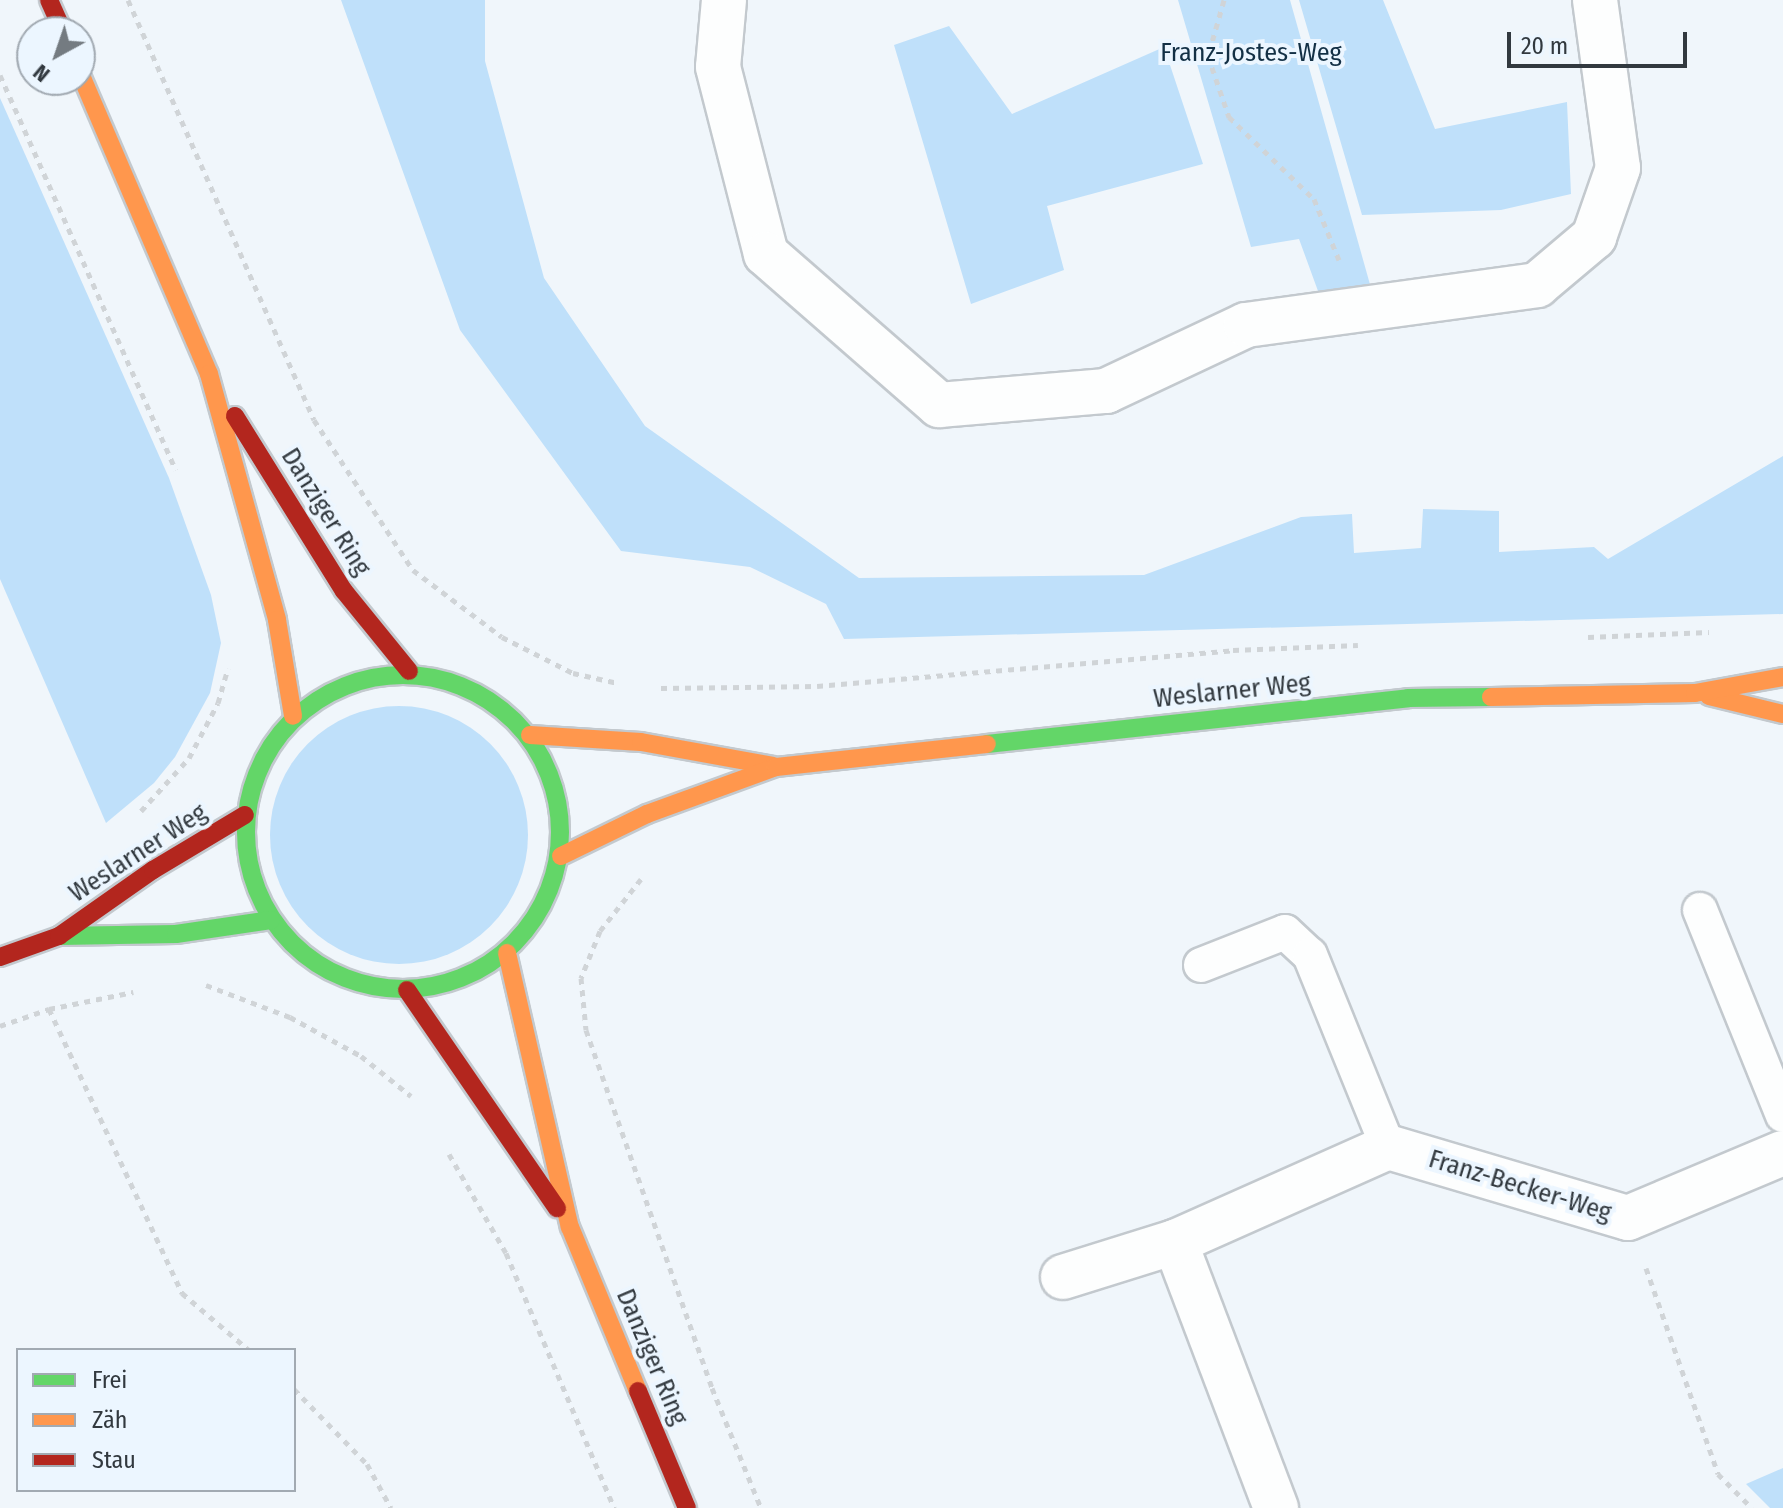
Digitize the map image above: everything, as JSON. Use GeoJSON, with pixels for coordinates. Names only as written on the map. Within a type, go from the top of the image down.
{"type":"FeatureCollection","features":[{"type":"Feature","properties":{"kind":"main road","name":"Danziger Ring"},"geometry":{"type":"LineString","coordinates":[[90,96],[209,374],[277,620],[293,716]]}},
{"type":"Feature","properties":{"kind":"main road","name":"Danziger Ring"},"geometry":{"type":"LineString","coordinates":[[209,374],[344,591],[409,671]]}},
{"type":"Feature","properties":{"kind":"main road"},"geometry":{"type":"LineString","coordinates":[[409,671],[476,690],[530,735],[559,799],[561,856],[543,909],[507,953],[458,981],[407,990],[354,983],[307,958],[271,920],[249,871],[245,815],[260,761],[293,716],[340,685],[409,671]]}},
{"type":"Feature","properties":{"kind":"main road","name":"Weslarner Weg"},"geometry":{"type":"LineString","coordinates":[[561,856],[647,814],[776,767],[1408,698],[1695,693],[1783,677]]}},
{"type":"Feature","properties":{"kind":"main road","name":"Weslarner Weg"},"geometry":{"type":"LineString","coordinates":[[1695,693],[1783,714]]}},
{"type":"Feature","properties":{"kind":"main road","name":"Weslarner Weg"},"geometry":{"type":"LineString","coordinates":[[530,735],[641,742],[776,767]]}},
{"type":"Feature","properties":{"kind":"main road","name":"Weslarner Weg"},"geometry":{"type":"LineString","coordinates":[[0,957],[59,936],[153,870],[245,815]]}},
{"type":"Feature","properties":{"kind":"main road","name":"Weslarner Weg"},"geometry":{"type":"LineString","coordinates":[[59,936],[176,934],[271,920]]}},
{"type":"Feature","properties":{"kind":"main road","name":"Danziger Ring"},"geometry":{"type":"LineString","coordinates":[[507,953],[570,1227],[687,1508]]}},
{"type":"Feature","properties":{"kind":"main road","name":"Danziger Ring"},"geometry":{"type":"LineString","coordinates":[[407,990],[570,1227]]}},
{"type":"Feature","properties":{"kind":"street"},"geometry":{"type":"LineString","coordinates":[[724,0],[718,67],[766,254],[939,405],[1106,391],[1246,325],[1537,285],[1594,237],[1618,168],[1595,0]]}},
{"type":"Feature","properties":{"kind":"street"},"geometry":{"type":"LineString","coordinates":[[1063,1277],[1175,1242],[1388,1147]]}},
{"type":"Feature","properties":{"kind":"street","name":"Franz-Becker-Weg"},"geometry":{"type":"LineString","coordinates":[[1388,1147],[1628,1218],[1783,1153]]}},
{"type":"Feature","properties":{"kind":"street"},"geometry":{"type":"LineString","coordinates":[[1175,1242],[1276,1508]]}},
{"type":"Feature","properties":{"kind":"lane"},"geometry":{"type":"LineString","coordinates":[[1700,910],[1783,1115]]}},
{"type":"Feature","properties":{"kind":"lane"},"geometry":{"type":"LineString","coordinates":[[1201,965],[1285,932],[1310,955],[1388,1147]]}},
{"type":"Feature","properties":{"kind":"path"},"geometry":{"type":"LineString","coordinates":[[128,0],[314,420],[413,570]]}},
{"type":"Feature","properties":{"kind":"path"},"geometry":{"type":"LineString","coordinates":[[1224,0],[1208,56],[1229,117],[1314,199],[1359,310]]}},
{"type":"Feature","properties":{"kind":"path"},"geometry":{"type":"LineString","coordinates":[[0,75],[178,474]]}},
{"type":"Feature","properties":{"kind":"path"},"geometry":{"type":"LineString","coordinates":[[1584,637],[1711,632]]}},
{"type":"Feature","properties":{"kind":"path"},"geometry":{"type":"LineString","coordinates":[[651,688],[817,686],[1233,650],[1360,645]]}},
{"type":"Feature","properties":{"kind":"path"},"geometry":{"type":"LineString","coordinates":[[0,1026],[49,1009],[150,989]]}},
{"type":"Feature","properties":{"kind":"path"},"geometry":{"type":"LineString","coordinates":[[49,1009],[182,1293],[247,1348]]}},
{"type":"Feature","properties":{"kind":"path"},"geometry":{"type":"LineString","coordinates":[[586,1030],[712,1388],[761,1508]]}},
{"type":"Feature","properties":{"kind":"path"},"geometry":{"type":"LineString","coordinates":[[448,1152],[506,1253],[614,1508]]}},
{"type":"Feature","properties":{"kind":"path"},"geometry":{"type":"LineString","coordinates":[[1628,1218],[1718,1474],[1752,1508]]}},
{"type":"Feature","properties":{"kind":"path"},"geometry":{"type":"LineString","coordinates":[[296,1391],[367,1464],[391,1508]]}},
{"type":"Feature","properties":{"kind":"green space"},"geometry":{"type":"Polygon","coordinates":[[[341,0],[485,0],[485,61],[544,278],[645,426],[859,578],[1144,575],[1301,517],[1352,514],[1354,553],[1421,548],[1423,509],[1499,511],[1499,552],[1594,547],[1608,559],[1783,456],[1783,614],[844,639],[826,604],[750,567],[621,551],[460,330],[341,0]]]}},
{"type":"Feature","properties":{"kind":"green space","name":"Franz-Jostes-Weg"},"geometry":{"type":"Polygon","coordinates":[[[1178,0],[1290,0],[1371,288],[1318,291],[1299,239],[1251,247],[1178,0]]]}},
{"type":"Feature","properties":{"kind":"green space"},"geometry":{"type":"Polygon","coordinates":[[[1299,0],[1383,0],[1435,129],[1567,102],[1571,194],[1501,210],[1362,215],[1299,0]]]}},
{"type":"Feature","properties":{"kind":"green space"},"geometry":{"type":"Polygon","coordinates":[[[949,26],[1012,114],[1164,47],[1203,164],[1047,206],[1064,270],[971,304],[894,45],[949,26]]]}},
{"type":"Feature","properties":{"kind":"green space"},"geometry":{"type":"Polygon","coordinates":[[[0,98],[169,478],[211,595],[221,643],[210,693],[175,757],[154,783],[106,823],[0,579],[0,98]]]}},
{"type":"Feature","properties":{"kind":"green space"},"geometry":{"type":"Polygon","coordinates":[[[399,706],[424,709],[460,721],[481,735],[499,753],[518,786],[528,835],[525,860],[513,896],[499,917],[481,935],[448,954],[399,964],[374,961],[338,949],[317,935],[299,917],[280,884],[270,835],[273,810],[285,774],[299,753],[317,735],[350,716],[399,706]]]}},
{"type":"Feature","properties":{"kind":"green space"},"geometry":{"type":"Polygon","coordinates":[[[1783,1468],[1783,1508],[1770,1508],[1746,1484],[1783,1468]]]}},
{"type":"Feature","properties":{"kind":"traffic: fast"},"geometry":{"type":"LineString","coordinates":[[388,675],[418,675],[449,681],[477,693],[503,710],[525,732],[542,758],[554,786],[560,832],[554,878],[542,906],[525,932],[503,954],[477,971],[449,983],[418,989],[388,989],[357,983],[329,971],[303,954],[281,932],[264,906],[252,878],[246,847],[246,817],[252,786],[264,758],[281,732],[303,710],[329,693],[357,681],[388,675]]}},
{"type":"Feature","properties":{"kind":"traffic: fast"},"geometry":{"type":"LineString","coordinates":[[987,744],[1408,698],[1491,697]]}},
{"type":"Feature","properties":{"kind":"traffic: fast"},"geometry":{"type":"LineString","coordinates":[[59,936],[176,934],[271,920]]}},
{"type":"Feature","properties":{"kind":"traffic: slow"},"geometry":{"type":"LineString","coordinates":[[90,96],[209,374],[277,620],[293,716]]}},
{"type":"Feature","properties":{"kind":"traffic: slow"},"geometry":{"type":"LineString","coordinates":[[1491,697],[1695,693],[1783,677]]}},
{"type":"Feature","properties":{"kind":"traffic: slow"},"geometry":{"type":"LineString","coordinates":[[1709,696],[1783,714]]}},
{"type":"Feature","properties":{"kind":"traffic: slow"},"geometry":{"type":"LineString","coordinates":[[530,735],[641,742],[773,766]]}},
{"type":"Feature","properties":{"kind":"traffic: slow"},"geometry":{"type":"LineString","coordinates":[[561,856],[647,814],[776,767],[987,744]]}},
{"type":"Feature","properties":{"kind":"traffic: slow"},"geometry":{"type":"LineString","coordinates":[[507,953],[570,1227],[638,1391]]}},
{"type":"Feature","properties":{"kind":"traffic: jam"},"geometry":{"type":"LineString","coordinates":[[49,0],[56,16]]}},
{"type":"Feature","properties":{"kind":"traffic: jam"},"geometry":{"type":"LineString","coordinates":[[235,416],[344,591],[409,671]]}},
{"type":"Feature","properties":{"kind":"traffic: jam"},"geometry":{"type":"LineString","coordinates":[[0,957],[59,936],[153,870],[245,815]]}},
{"type":"Feature","properties":{"kind":"traffic: jam"},"geometry":{"type":"LineString","coordinates":[[407,990],[557,1208]]}},
{"type":"Feature","properties":{"kind":"traffic: jam"},"geometry":{"type":"LineString","coordinates":[[638,1391],[687,1508]]}}]}
